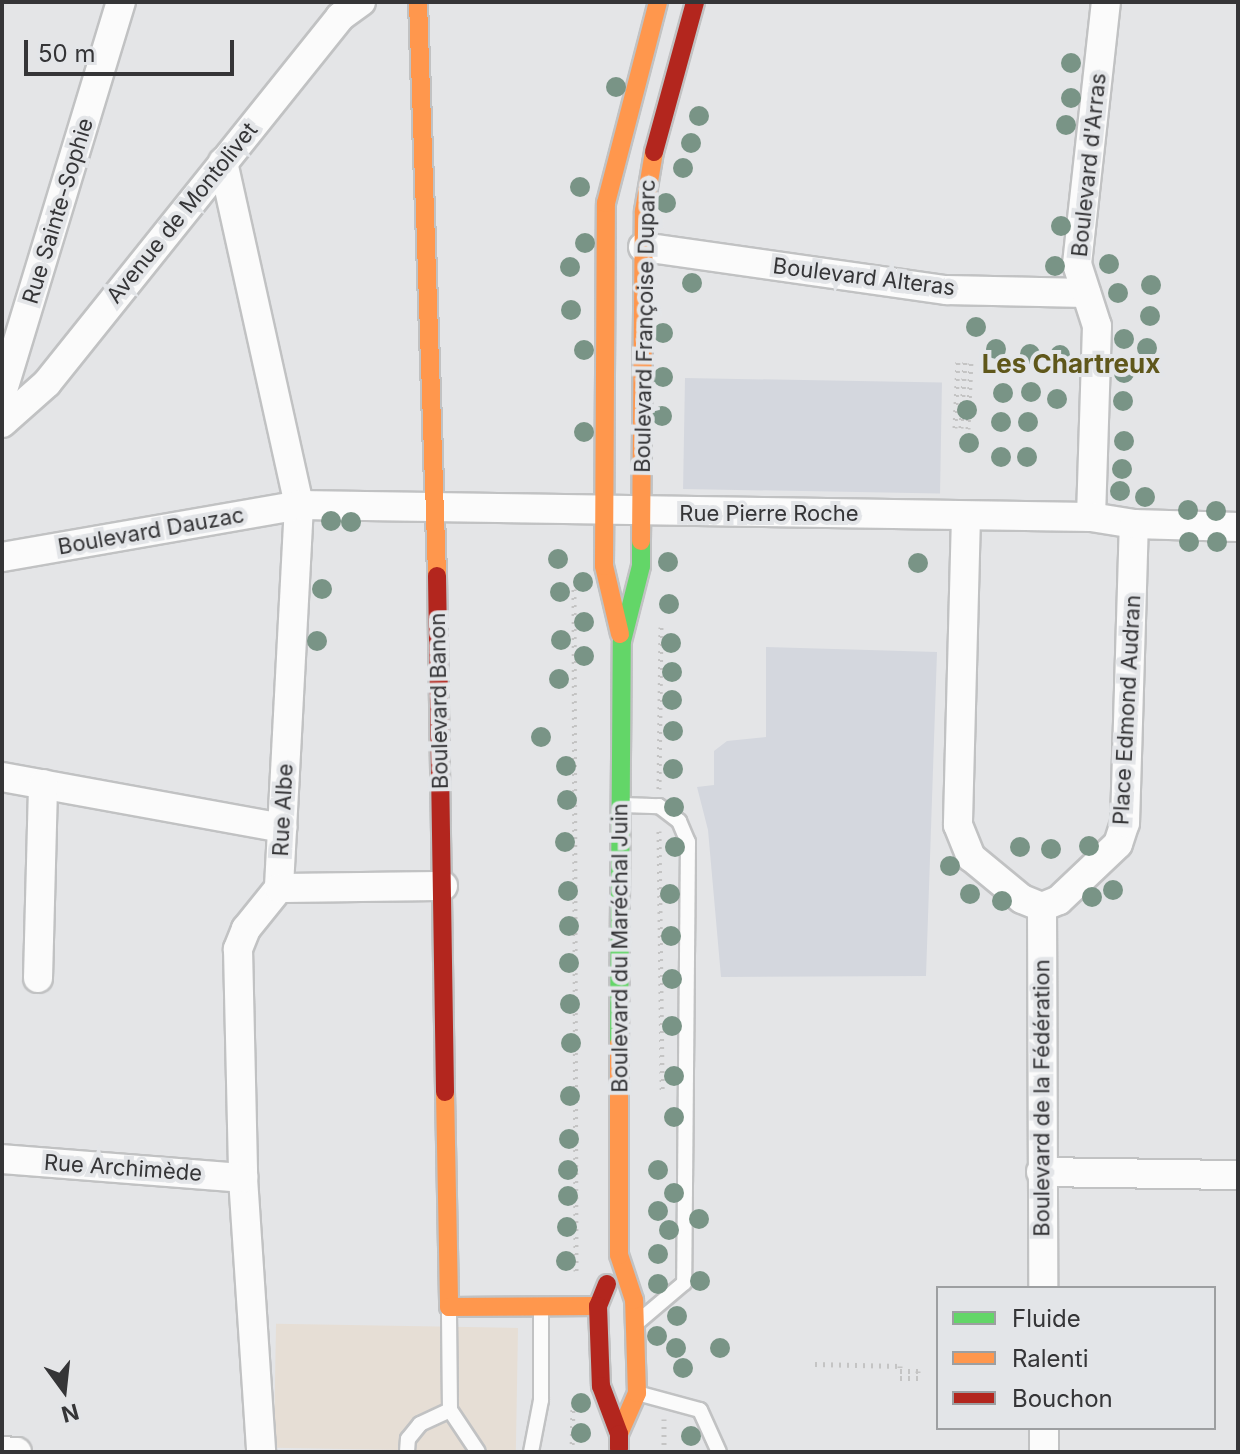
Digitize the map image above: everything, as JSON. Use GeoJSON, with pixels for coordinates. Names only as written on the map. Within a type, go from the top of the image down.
{"type":"FeatureCollection","features":[{"type":"Feature","properties":{"kind":"main road","name":"Boulevard Banon"},"geometry":{"type":"LineString","coordinates":[[418,2],[436,508],[449,1307]]}},
{"type":"Feature","properties":{"kind":"main road","name":"Boulevard Françoise Duparc"},"geometry":{"type":"LineString","coordinates":[[604,513],[606,203],[658,2]]}},
{"type":"Feature","properties":{"kind":"main road","name":"Boulevard Françoise Duparc"},"geometry":{"type":"LineString","coordinates":[[642,513],[646,181],[695,2]]}},
{"type":"Feature","properties":{"kind":"main road","name":"Boulevard du Maréchal Juin"},"geometry":{"type":"LineString","coordinates":[[604,513],[604,566],[622,641],[619,1255],[634,1300],[637,1393],[619,1443]]}},
{"type":"Feature","properties":{"kind":"main road","name":"Boulevard du Maréchal Juin"},"geometry":{"type":"LineString","coordinates":[[622,641],[641,566],[642,513]]}},
{"type":"Feature","properties":{"kind":"main road","name":"Boulevard du Maréchal Juin"},"geometry":{"type":"LineString","coordinates":[[619,1255],[598,1306],[601,1386],[619,1443]]}},
{"type":"Feature","properties":{"kind":"main road"},"geometry":{"type":"LineString","coordinates":[[449,1307],[598,1306]]}},
{"type":"Feature","properties":{"kind":"street","name":"Rue Sainte-Sophie"},"geometry":{"type":"LineString","coordinates":[[3,422],[3,390],[121,2]]}},
{"type":"Feature","properties":{"kind":"street","name":"Avenue de Montolivet"},"geometry":{"type":"LineString","coordinates":[[3,422],[47,383],[340,17],[361,2]]}},
{"type":"Feature","properties":{"kind":"street","name":"Boulevard d'Arras"},"geometry":{"type":"LineString","coordinates":[[1091,517],[1097,326],[1077,264],[1106,2]]}},
{"type":"Feature","properties":{"kind":"street","name":"Rue Albe"},"geometry":{"type":"LineString","coordinates":[[223,162],[299,505],[279,888],[246,929],[238,949],[243,1178],[261,1452]]}},
{"type":"Feature","properties":{"kind":"street","name":"Boulevard Alteras"},"geometry":{"type":"LineString","coordinates":[[643,247],[947,290],[1086,293]]}},
{"type":"Feature","properties":{"kind":"street","name":"Rue Pierre Roche"},"geometry":{"type":"LineString","coordinates":[[299,505],[604,513],[1091,517],[1134,524],[1238,527]]}},
{"type":"Feature","properties":{"kind":"street","name":"Boulevard Dauzac"},"geometry":{"type":"LineString","coordinates":[[2,557],[299,505]]}},
{"type":"Feature","properties":{"kind":"street"},"geometry":{"type":"LineString","coordinates":[[966,516],[958,825],[971,857],[1022,899],[1042,907]]}},
{"type":"Feature","properties":{"kind":"street","name":"Place Edmond Audran"},"geometry":{"type":"LineString","coordinates":[[1042,907],[1059,900],[1118,844],[1125,823],[1134,524]]}},
{"type":"Feature","properties":{"kind":"street"},"geometry":{"type":"LineString","coordinates":[[2,777],[282,828]]}},
{"type":"Feature","properties":{"kind":"street"},"geometry":{"type":"LineString","coordinates":[[38,978],[43,784]]}},
{"type":"Feature","properties":{"kind":"street"},"geometry":{"type":"LineString","coordinates":[[279,888],[443,886]]}},
{"type":"Feature","properties":{"kind":"street","name":"Boulevard de la Fédération"},"geometry":{"type":"LineString","coordinates":[[1042,907],[1043,1286]]}},
{"type":"Feature","properties":{"kind":"street","name":"Rue Archimède"},"geometry":{"type":"LineString","coordinates":[[2,1159],[243,1178]]}},
{"type":"Feature","properties":{"kind":"street"},"geometry":{"type":"LineString","coordinates":[[1041,1172],[1238,1175]]}},
{"type":"Feature","properties":{"kind":"street"},"geometry":{"type":"LineString","coordinates":[[1044,1430],[1044,1452]]}},
{"type":"Feature","properties":{"kind":"street"},"geometry":{"type":"LineString","coordinates":[[2,1451],[17,1452]]}},
{"type":"Feature","properties":{"kind":"lane"},"geometry":{"type":"LineString","coordinates":[[621,805],[659,806],[679,821],[688,842],[684,1283],[635,1324]]}},
{"type":"Feature","properties":{"kind":"lane"},"geometry":{"type":"LineString","coordinates":[[449,1307],[450,1410],[478,1452]]}},
{"type":"Feature","properties":{"kind":"lane"},"geometry":{"type":"LineString","coordinates":[[531,1452],[541,1400],[541,1307]]}},
{"type":"Feature","properties":{"kind":"lane"},"geometry":{"type":"LineString","coordinates":[[637,1393],[700,1410],[719,1452]]}},
{"type":"Feature","properties":{"kind":"lane"},"geometry":{"type":"LineString","coordinates":[[407,1452],[408,1439],[420,1424],[450,1410]]}},
{"type":"Feature","properties":{"kind":"path"},"geometry":{"type":"LineString","coordinates":[[965,360],[961,428],[965,360]]}},
{"type":"Feature","properties":{"kind":"path"},"geometry":{"type":"LineString","coordinates":[[574,583],[576,1289]]}},
{"type":"Feature","properties":{"kind":"path"},"geometry":{"type":"LineString","coordinates":[[659,785],[661,613]]}},
{"type":"Feature","properties":{"kind":"path"},"geometry":{"type":"LineString","coordinates":[[659,827],[662,1095]]}},
{"type":"Feature","properties":{"kind":"path"},"geometry":{"type":"LineString","coordinates":[[815,1364],[900,1366],[900,1371],[918,1371],[918,1378],[900,1378]]}},
{"type":"Feature","properties":{"kind":"path"},"geometry":{"type":"LineString","coordinates":[[664,1416],[664,1452]]}},
{"type":"Feature","properties":{"kind":"shaded area"},"geometry":{"type":"Polygon","coordinates":[[[685,378],[942,382],[940,493],[683,489],[685,378]]]}},
{"type":"Feature","properties":{"kind":"shaded area"},"geometry":{"type":"Polygon","coordinates":[[[766,647],[937,652],[926,976],[721,977],[708,830],[697,787],[714,785],[714,751],[727,741],[766,737],[766,647]]]}},
{"type":"Feature","properties":{"kind":"shaded area"},"geometry":{"type":"Polygon","coordinates":[[[276,1324],[518,1328],[516,1452],[274,1448],[276,1324]]]}},
{"type":"Feature","properties":{"kind":"traffic: fast"},"geometry":{"type":"LineString","coordinates":[[619,1044],[622,641],[641,566],[641,541]]}},
{"type":"Feature","properties":{"kind":"traffic: slow"},"geometry":{"type":"LineString","coordinates":[[418,2],[437,576]]}},
{"type":"Feature","properties":{"kind":"traffic: slow"},"geometry":{"type":"LineString","coordinates":[[620,634],[604,566],[606,203],[658,2]]}},
{"type":"Feature","properties":{"kind":"traffic: slow"},"geometry":{"type":"LineString","coordinates":[[641,541],[644,211],[654,152]]}},
{"type":"Feature","properties":{"kind":"traffic: slow"},"geometry":{"type":"LineString","coordinates":[[619,1044],[619,1255],[634,1300],[637,1393],[619,1434]]}},
{"type":"Feature","properties":{"kind":"traffic: slow"},"geometry":{"type":"LineString","coordinates":[[445,1092],[449,1307],[598,1306]]}},
{"type":"Feature","properties":{"kind":"traffic: jam"},"geometry":{"type":"LineString","coordinates":[[654,152],[695,2]]}},
{"type":"Feature","properties":{"kind":"traffic: jam"},"geometry":{"type":"LineString","coordinates":[[437,576],[445,1092]]}},
{"type":"Feature","properties":{"kind":"traffic: jam"},"geometry":{"type":"LineString","coordinates":[[607,1284],[598,1306],[601,1386],[619,1434],[619,1449]]}},
{"type":"Feature","properties":{"kind":"district","name":"Les Chartreux"},"geometry":{"type":"Point","coordinates":[1071,364]}}]}
